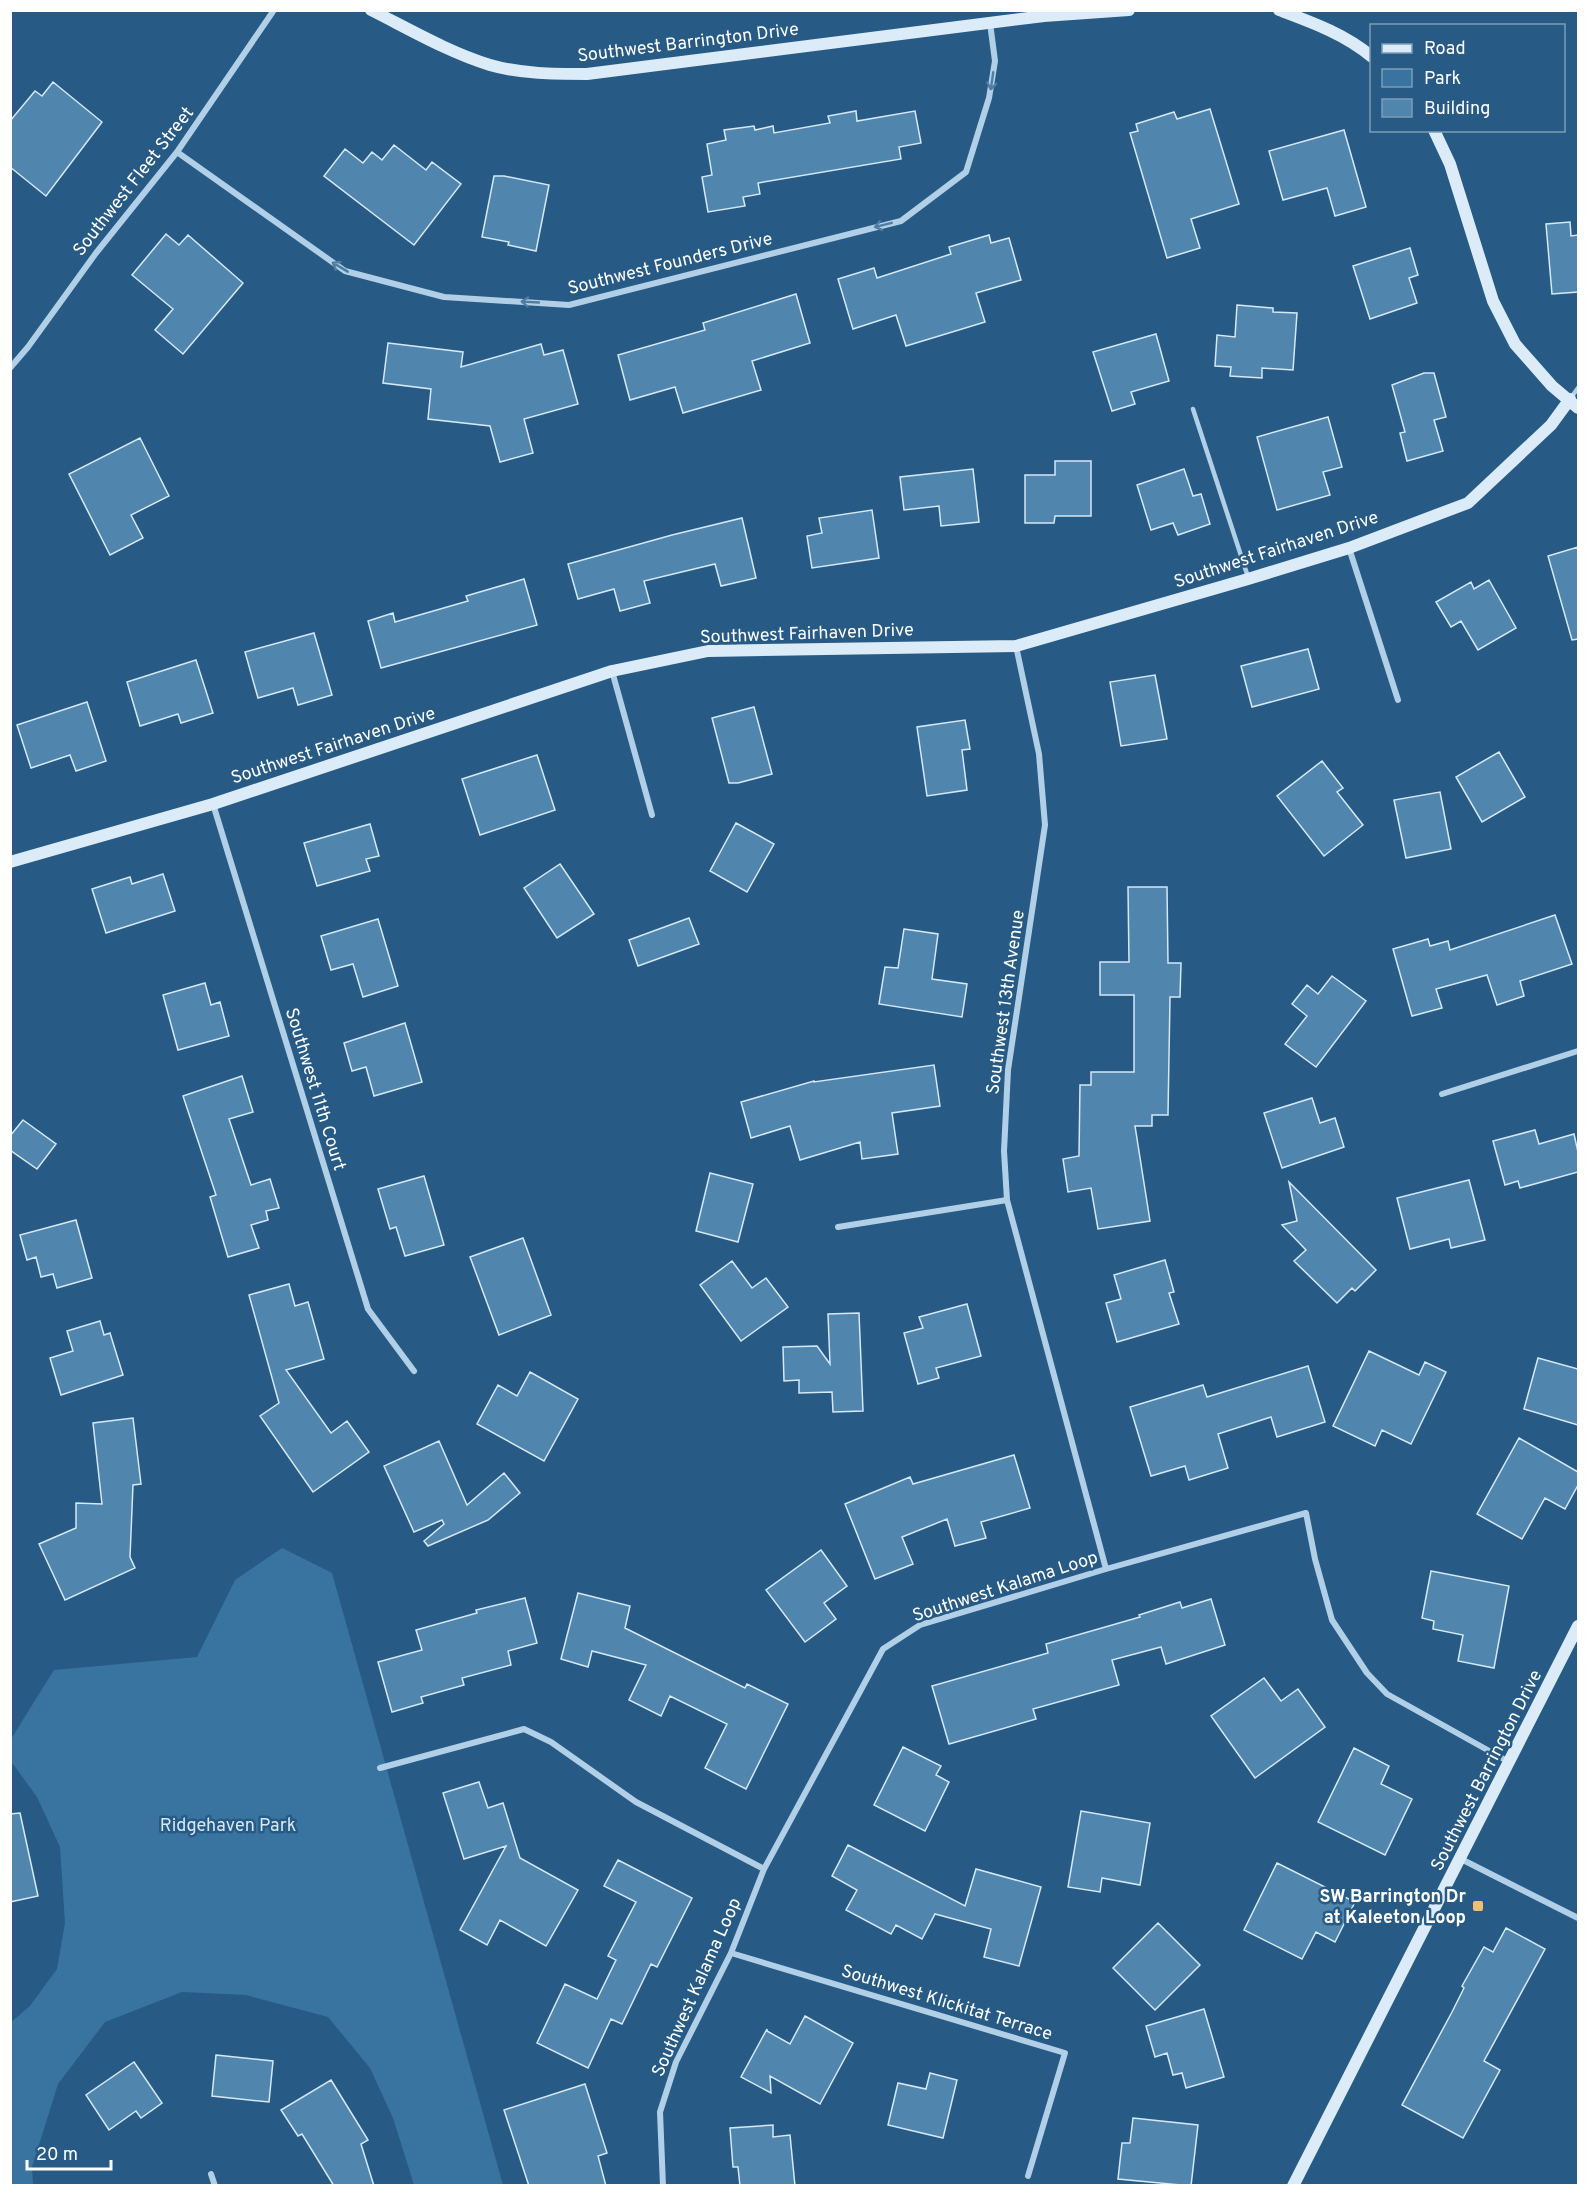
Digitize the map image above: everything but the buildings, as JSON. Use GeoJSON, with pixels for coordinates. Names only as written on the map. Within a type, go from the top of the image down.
{"type":"FeatureCollection","features":[{"type":"Feature","properties":{"kind":"street","name":"Southwest Fleet Street"},"geometry":{"type":"LineString","coordinates":[[10,368],[96,253],[177,152],[274,10]]}},
{"type":"Feature","properties":{"kind":"street","name":"Southwest Barrington Drive"},"geometry":{"type":"LineString","coordinates":[[371,10],[457,52],[490,65],[525,72],[556,74],[587,74],[990,22],[1129,10]]}},
{"type":"Feature","properties":{"kind":"street"},"geometry":{"type":"LineString","coordinates":[[1279,10],[1325,27],[1370,56]]}},
{"type":"Feature","properties":{"kind":"street","name":"Southwest Founders Drive"},"geometry":{"type":"LineString","coordinates":[[177,152],[345,271],[444,297],[569,305],[901,221],[966,172],[989,99],[995,61],[990,22]]}},
{"type":"Feature","properties":{"kind":"street"},"geometry":{"type":"LineString","coordinates":[[1435,132],[1450,164],[1493,301],[1515,344],[1552,386],[1574,404]]}},
{"type":"Feature","properties":{"kind":"street","name":"Southwest Fairhaven Drive"},"geometry":{"type":"LineString","coordinates":[[10,862],[213,804],[612,671],[708,651],[1016,646],[1248,579],[1349,548],[1468,503],[1574,404]]}},
{"type":"Feature","properties":{"kind":"street"},"geometry":{"type":"LineString","coordinates":[[1349,548],[1398,700]]}},
{"type":"Feature","properties":{"kind":"street","name":"Southwest 13th Avenue"},"geometry":{"type":"LineString","coordinates":[[1016,646],[1039,754],[1045,825],[1008,1070],[1004,1151],[1007,1200],[1106,1569]]}},
{"type":"Feature","properties":{"kind":"street"},"geometry":{"type":"LineString","coordinates":[[612,671],[652,815]]}},
{"type":"Feature","properties":{"kind":"street","name":"Southwest 11th Court"},"geometry":{"type":"LineString","coordinates":[[213,804],[368,1310],[414,1371]]}},
{"type":"Feature","properties":{"kind":"street"},"geometry":{"type":"LineString","coordinates":[[1442,1094],[1578,1051]]}},
{"type":"Feature","properties":{"kind":"street"},"geometry":{"type":"LineString","coordinates":[[838,1227],[1007,1200]]}},
{"type":"Feature","properties":{"kind":"street","name":"Southwest Kalama Loop"},"geometry":{"type":"LineString","coordinates":[[663,2186],[660,2112],[676,2062],[731,1953],[764,1869],[883,1649],[920,1626],[1106,1569],[1306,1513],[1315,1559],[1332,1620],[1367,1673],[1387,1694],[1510,1762]]}},
{"type":"Feature","properties":{"kind":"street","name":"Southwest Barrington Drive"},"geometry":{"type":"LineString","coordinates":[[1293,2186],[1578,1626]]}},
{"type":"Feature","properties":{"kind":"street"},"geometry":{"type":"LineString","coordinates":[[380,1768],[524,1729],[551,1742],[636,1802],[764,1869]]}},
{"type":"Feature","properties":{"kind":"street"},"geometry":{"type":"LineString","coordinates":[[1461,1859],[1578,1918]]}},
{"type":"Feature","properties":{"kind":"street","name":"Southwest Klickitat Terrace"},"geometry":{"type":"LineString","coordinates":[[731,1953],[1065,2053],[1028,2176]]}},
{"type":"Feature","properties":{"kind":"street"},"geometry":{"type":"LineString","coordinates":[[211,2174],[215,2186]]}},
{"type":"Feature","properties":{"kind":"lane"},"geometry":{"type":"LineString","coordinates":[[1574,404],[1578,388]]}},
{"type":"Feature","properties":{"kind":"lane"},"geometry":{"type":"LineString","coordinates":[[1193,409],[1248,579]]}},
{"type":"Feature","properties":{"kind":"green space","name":"Ridgehaven Park"},"geometry":{"type":"Polygon","coordinates":[[[282,1548],[332,1573],[503,2185],[414,2185],[393,2118],[370,2068],[328,2017],[246,1995],[182,1992],[105,2022],[58,2084],[32,2167],[33,2185],[11,2185],[10,2023],[30,2006],[57,1969],[65,1923],[60,1847],[37,1797],[10,1760],[11,1739],[54,1670],[197,1657],[235,1580],[282,1548]]]}},
{"type":"Feature","properties":{"kind":"place","name":"SW Barrington Dr at Kaleeton Loop"},"geometry":{"type":"Point","coordinates":[1478,1906]}}]}
